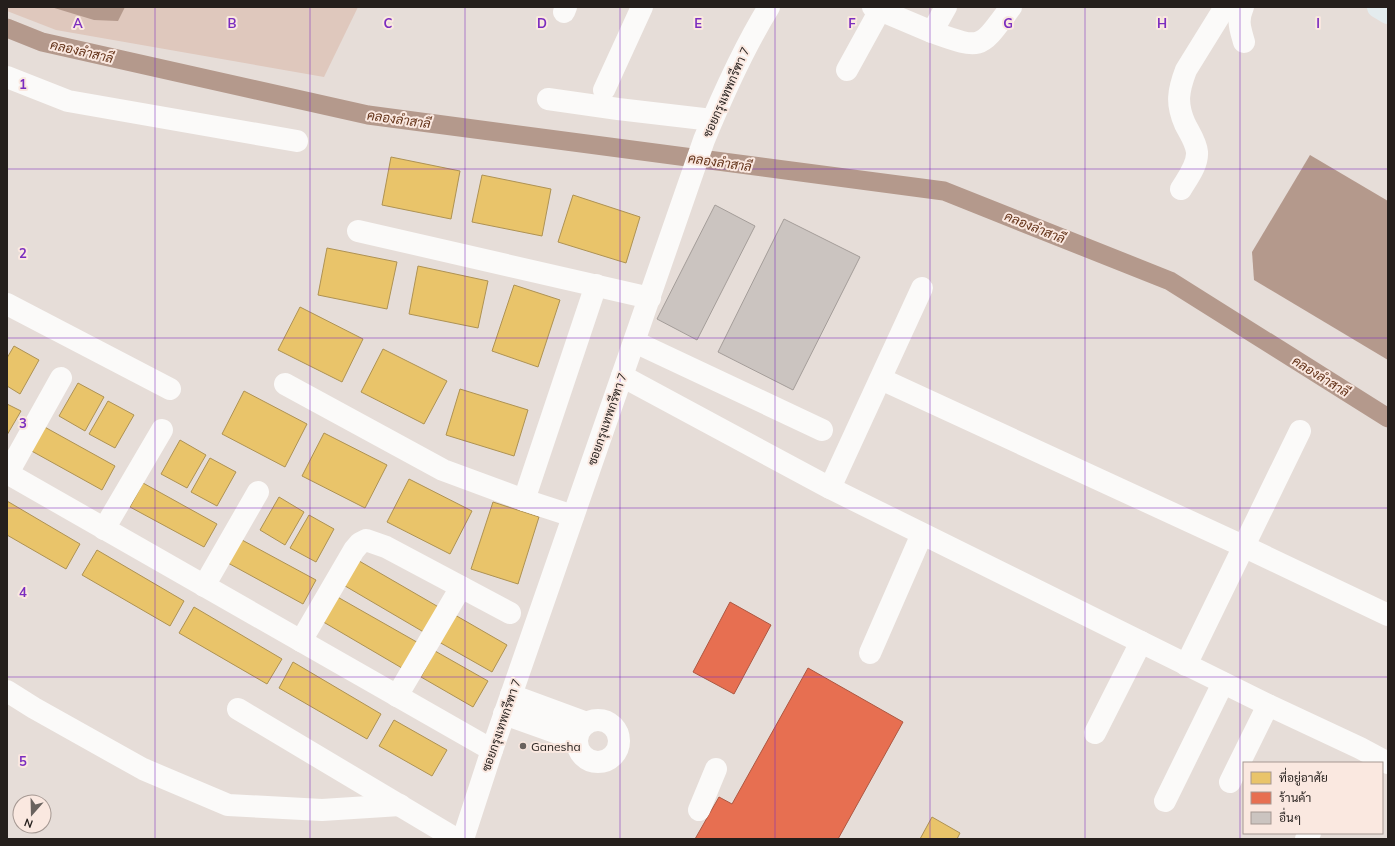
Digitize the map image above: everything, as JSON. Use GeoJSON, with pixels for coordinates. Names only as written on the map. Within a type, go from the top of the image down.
{"type":"FeatureCollection","features":[{"type":"Feature","properties":{"kind":"main road"},"geometry":{"type":"LineString","coordinates":[[1378,7],[1388,13]]}},
{"type":"Feature","properties":{"kind":"street"},"geometry":{"type":"LineString","coordinates":[[604,90],[642,7]]}},
{"type":"Feature","properties":{"kind":"street","name":"ซอยกรุงเทพกรีฑา 7"},"geometry":{"type":"LineString","coordinates":[[463,839],[492,750],[704,140],[724,91],[752,34],[769,7]]}},
{"type":"Feature","properties":{"kind":"street"},"geometry":{"type":"LineString","coordinates":[[932,32],[946,7]]}},
{"type":"Feature","properties":{"kind":"street"},"geometry":{"type":"LineString","coordinates":[[847,70],[876,8],[932,32],[964,43],[978,43],[987,38],[1011,7]]}},
{"type":"Feature","properties":{"kind":"street"},"geometry":{"type":"LineString","coordinates":[[1182,189],[1196,163],[1197,153],[1194,139],[1185,124],[1179,105],[1181,81],[1186,70],[1225,7]]}},
{"type":"Feature","properties":{"kind":"street"},"geometry":{"type":"LineString","coordinates":[[1243,7],[1239,16],[1239,25],[1244,42]]}},
{"type":"Feature","properties":{"kind":"street"},"geometry":{"type":"LineString","coordinates":[[7,77],[68,101],[297,140]]}},
{"type":"Feature","properties":{"kind":"street"},"geometry":{"type":"LineString","coordinates":[[548,99],[712,120]]}},
{"type":"Feature","properties":{"kind":"street"},"geometry":{"type":"LineString","coordinates":[[358,231],[650,298]]}},
{"type":"Feature","properties":{"kind":"street"},"geometry":{"type":"LineString","coordinates":[[524,500],[596,285]]}},
{"type":"Feature","properties":{"kind":"street"},"geometry":{"type":"LineString","coordinates":[[830,488],[922,288]]}},
{"type":"Feature","properties":{"kind":"street"},"geometry":{"type":"LineString","coordinates":[[7,304],[170,389]]}},
{"type":"Feature","properties":{"kind":"street"},"geometry":{"type":"LineString","coordinates":[[634,342],[822,430]]}},
{"type":"Feature","properties":{"kind":"street"},"geometry":{"type":"LineString","coordinates":[[622,376],[830,488],[1268,705],[1356,756],[1388,763]]}},
{"type":"Feature","properties":{"kind":"street"},"geometry":{"type":"LineString","coordinates":[[61,378],[7,473],[492,750]]}},
{"type":"Feature","properties":{"kind":"street"},"geometry":{"type":"LineString","coordinates":[[881,379],[1243,546],[1388,615]]}},
{"type":"Feature","properties":{"kind":"street"},"geometry":{"type":"LineString","coordinates":[[285,384],[443,470],[524,500],[573,516]]}},
{"type":"Feature","properties":{"kind":"street"},"geometry":{"type":"LineString","coordinates":[[104,529],[162,430]]}},
{"type":"Feature","properties":{"kind":"street"},"geometry":{"type":"LineString","coordinates":[[1186,665],[1300,430]]}},
{"type":"Feature","properties":{"kind":"street"},"geometry":{"type":"LineString","coordinates":[[204,586],[258,492]]}},
{"type":"Feature","properties":{"kind":"street"},"geometry":{"type":"LineString","coordinates":[[870,652],[922,534]]}},
{"type":"Feature","properties":{"kind":"street"},"geometry":{"type":"LineString","coordinates":[[301,641],[354,550],[360,543],[366,540],[386,547],[510,613]]}},
{"type":"Feature","properties":{"kind":"street"},"geometry":{"type":"LineString","coordinates":[[397,696],[461,587]]}},
{"type":"Feature","properties":{"kind":"street"},"geometry":{"type":"LineString","coordinates":[[1095,733],[1141,642]]}},
{"type":"Feature","properties":{"kind":"street"},"geometry":{"type":"LineString","coordinates":[[1165,801],[1223,683]]}},
{"type":"Feature","properties":{"kind":"street"},"geometry":{"type":"LineString","coordinates":[[7,691],[34,708],[143,769],[228,805],[322,810],[400,805]]}},
{"type":"Feature","properties":{"kind":"street"},"geometry":{"type":"LineString","coordinates":[[508,705],[582,732]]}},
{"type":"Feature","properties":{"kind":"street"},"geometry":{"type":"LineString","coordinates":[[1230,782],[1268,705]]}},
{"type":"Feature","properties":{"kind":"street"},"geometry":{"type":"LineString","coordinates":[[238,709],[456,839]]}},
{"type":"Feature","properties":{"kind":"street"},"geometry":{"type":"LineString","coordinates":[[699,810],[716,769]]}},
{"type":"Feature","properties":{"kind":"shaded area"},"geometry":{"type":"Polygon","coordinates":[[[7,7],[358,7],[324,77],[56,30],[7,11],[7,7]]]}},
{"type":"Feature","properties":{"kind":"shaded area"},"geometry":{"type":"Polygon","coordinates":[[[51,7],[125,7],[118,21],[94,20],[51,7]]]}},
{"type":"Feature","properties":{"kind":"shaded area"},"geometry":{"type":"Polygon","coordinates":[[[1310,155],[1388,201],[1388,360],[1254,280],[1252,252],[1310,155]]]}},
{"type":"Feature","properties":{"kind":"building: ที่อยู่อาศัย"},"geometry":{"type":"Polygon","coordinates":[[[391,157],[460,171],[451,219],[382,205],[391,157]]]}},
{"type":"Feature","properties":{"kind":"building: ที่อยู่อาศัย"},"geometry":{"type":"Polygon","coordinates":[[[482,175],[551,189],[542,236],[472,222],[482,175]]]}},
{"type":"Feature","properties":{"kind":"building: ที่อยู่อาศัย"},"geometry":{"type":"Polygon","coordinates":[[[573,195],[640,217],[626,263],[558,242],[573,195]]]}},
{"type":"Feature","properties":{"kind":"building: ที่อยู่อาศัย"},"geometry":{"type":"Polygon","coordinates":[[[327,248],[397,262],[387,309],[318,295],[327,248]]]}},
{"type":"Feature","properties":{"kind":"building: ที่อยู่อาศัย"},"geometry":{"type":"Polygon","coordinates":[[[418,266],[488,281],[478,328],[409,314],[418,266]]]}},
{"type":"Feature","properties":{"kind":"building: ที่อยู่อาศัย"},"geometry":{"type":"Polygon","coordinates":[[[514,285],[560,300],[538,367],[492,351],[514,285]]]}},
{"type":"Feature","properties":{"kind":"building: ที่อยู่อาศัย"},"geometry":{"type":"Polygon","coordinates":[[[300,307],[363,339],[342,382],[278,350],[300,307]]]}},
{"type":"Feature","properties":{"kind":"building: ที่อยู่อาศัย"},"geometry":{"type":"Polygon","coordinates":[[[14,346],[39,360],[20,394],[7,386],[7,358],[14,346]]]}},
{"type":"Feature","properties":{"kind":"building: ที่อยู่อาศัย"},"geometry":{"type":"Polygon","coordinates":[[[383,349],[447,381],[424,424],[361,392],[383,349]]]}},
{"type":"Feature","properties":{"kind":"building: ที่อยู่อาศัย"},"geometry":{"type":"Polygon","coordinates":[[[78,383],[104,397],[85,431],[59,416],[78,383]]]}},
{"type":"Feature","properties":{"kind":"building: ที่อยู่อาศัย"},"geometry":{"type":"Polygon","coordinates":[[[460,389],[528,410],[514,456],[446,435],[460,389]]]}},
{"type":"Feature","properties":{"kind":"building: ที่อยู่อาศัย"},"geometry":{"type":"Polygon","coordinates":[[[244,391],[307,424],[285,467],[222,434],[244,391]]]}},
{"type":"Feature","properties":{"kind":"building: ที่อยู่อาศัย"},"geometry":{"type":"Polygon","coordinates":[[[108,401],[134,415],[115,448],[89,434],[108,401]]]}},
{"type":"Feature","properties":{"kind":"building: ที่อยู่อาศัย"},"geometry":{"type":"Polygon","coordinates":[[[7,404],[21,411],[7,435],[7,404]]]}},
{"type":"Feature","properties":{"kind":"building: ที่อยู่อาศัย"},"geometry":{"type":"Polygon","coordinates":[[[41,425],[115,466],[102,490],[28,449],[41,425]]]}},
{"type":"Feature","properties":{"kind":"building: ที่อยู่อาศัย"},"geometry":{"type":"Polygon","coordinates":[[[324,433],[387,465],[365,508],[302,476],[324,433]]]}},
{"type":"Feature","properties":{"kind":"building: ที่อยู่อาศัย"},"geometry":{"type":"Polygon","coordinates":[[[180,440],[206,455],[187,488],[161,474],[180,440]]]}},
{"type":"Feature","properties":{"kind":"building: ที่อยู่อาศัย"},"geometry":{"type":"Polygon","coordinates":[[[210,458],[236,472],[217,506],[191,492],[210,458]]]}},
{"type":"Feature","properties":{"kind":"building: ที่อยู่อาศัย"},"geometry":{"type":"Polygon","coordinates":[[[409,479],[472,511],[450,554],[387,522],[409,479]]]}},
{"type":"Feature","properties":{"kind":"building: ที่อยู่อาศัย"},"geometry":{"type":"Polygon","coordinates":[[[143,483],[217,524],[204,547],[130,507],[143,483]]]}},
{"type":"Feature","properties":{"kind":"building: ที่อยู่อาศัย"},"geometry":{"type":"Polygon","coordinates":[[[279,497],[304,512],[285,545],[260,530],[279,497]]]}},
{"type":"Feature","properties":{"kind":"building: ที่อยู่อาศัย"},"geometry":{"type":"Polygon","coordinates":[[[7,501],[80,544],[66,569],[7,535],[7,501]]]}},
{"type":"Feature","properties":{"kind":"building: ที่อยู่อาศัย"},"geometry":{"type":"Polygon","coordinates":[[[493,502],[539,517],[518,584],[471,569],[493,502]]]}},
{"type":"Feature","properties":{"kind":"building: ที่อยู่อาศัย"},"geometry":{"type":"Polygon","coordinates":[[[309,515],[334,529],[316,562],[290,548],[309,515]]]}},
{"type":"Feature","properties":{"kind":"building: ที่อยู่อาศัย"},"geometry":{"type":"Polygon","coordinates":[[[242,540],[316,580],[303,604],[228,563],[242,540]]]}},
{"type":"Feature","properties":{"kind":"building: ที่อยู่อาศัย"},"geometry":{"type":"Polygon","coordinates":[[[97,550],[184,601],[170,626],[82,575],[97,550]]]}},
{"type":"Feature","properties":{"kind":"building: ที่อยู่อาศัย"},"geometry":{"type":"Polygon","coordinates":[[[354,558],[442,609],[427,634],[340,583],[354,558]]]}},
{"type":"Feature","properties":{"kind":"building: ที่อยู่อาศัย"},"geometry":{"type":"Polygon","coordinates":[[[334,595],[422,645],[407,671],[320,620],[334,595]]]}},
{"type":"Feature","properties":{"kind":"building: ที่อยู่อาศัย"},"geometry":{"type":"Polygon","coordinates":[[[194,607],[282,659],[267,684],[179,633],[194,607]]]}},
{"type":"Feature","properties":{"kind":"building: ที่อยู่อาศัย"},"geometry":{"type":"Polygon","coordinates":[[[455,615],[507,645],[492,672],[439,642],[455,615]]]}},
{"type":"Feature","properties":{"kind":"building: ที่อยู่อาศัย"},"geometry":{"type":"Polygon","coordinates":[[[435,651],[488,681],[473,707],[421,677],[435,651]]]}},
{"type":"Feature","properties":{"kind":"building: ที่อยู่อาศัย"},"geometry":{"type":"Polygon","coordinates":[[[293,662],[381,714],[367,739],[279,688],[293,662]]]}},
{"type":"Feature","properties":{"kind":"building: ที่อยู่อาศัย"},"geometry":{"type":"Polygon","coordinates":[[[394,720],[447,750],[432,776],[379,746],[394,720]]]}},
{"type":"Feature","properties":{"kind":"building: ที่อยู่อาศัย"},"geometry":{"type":"Polygon","coordinates":[[[932,817],[960,833],[957,839],[920,839],[932,817]]]}},
{"type":"Feature","properties":{"kind":"building: ร้านค้า"},"geometry":{"type":"Polygon","coordinates":[[[730,602],[771,625],[734,694],[693,672],[730,602]]]}},
{"type":"Feature","properties":{"kind":"building: ร้านค้า"},"geometry":{"type":"Polygon","coordinates":[[[808,668],[903,722],[838,839],[695,839],[719,797],[732,804],[808,668]]]}},
{"type":"Feature","properties":{"kind":"building: อื่นๆ"},"geometry":{"type":"Polygon","coordinates":[[[715,205],[755,226],[697,340],[657,319],[715,205]]]}},
{"type":"Feature","properties":{"kind":"building: อื่นๆ"},"geometry":{"type":"Polygon","coordinates":[[[784,219],[860,257],[793,390],[718,352],[784,219]]]}},
{"type":"Feature","properties":{"kind":"waterway","name":"คลองลำสาลี"},"geometry":{"type":"LineString","coordinates":[[7,28],[42,42],[368,115],[944,191],[1170,281],[1388,418]]}},
{"type":"Feature","properties":{"kind":"place","name":"Ganesha"},"geometry":{"type":"Point","coordinates":[523,746]}}]}
